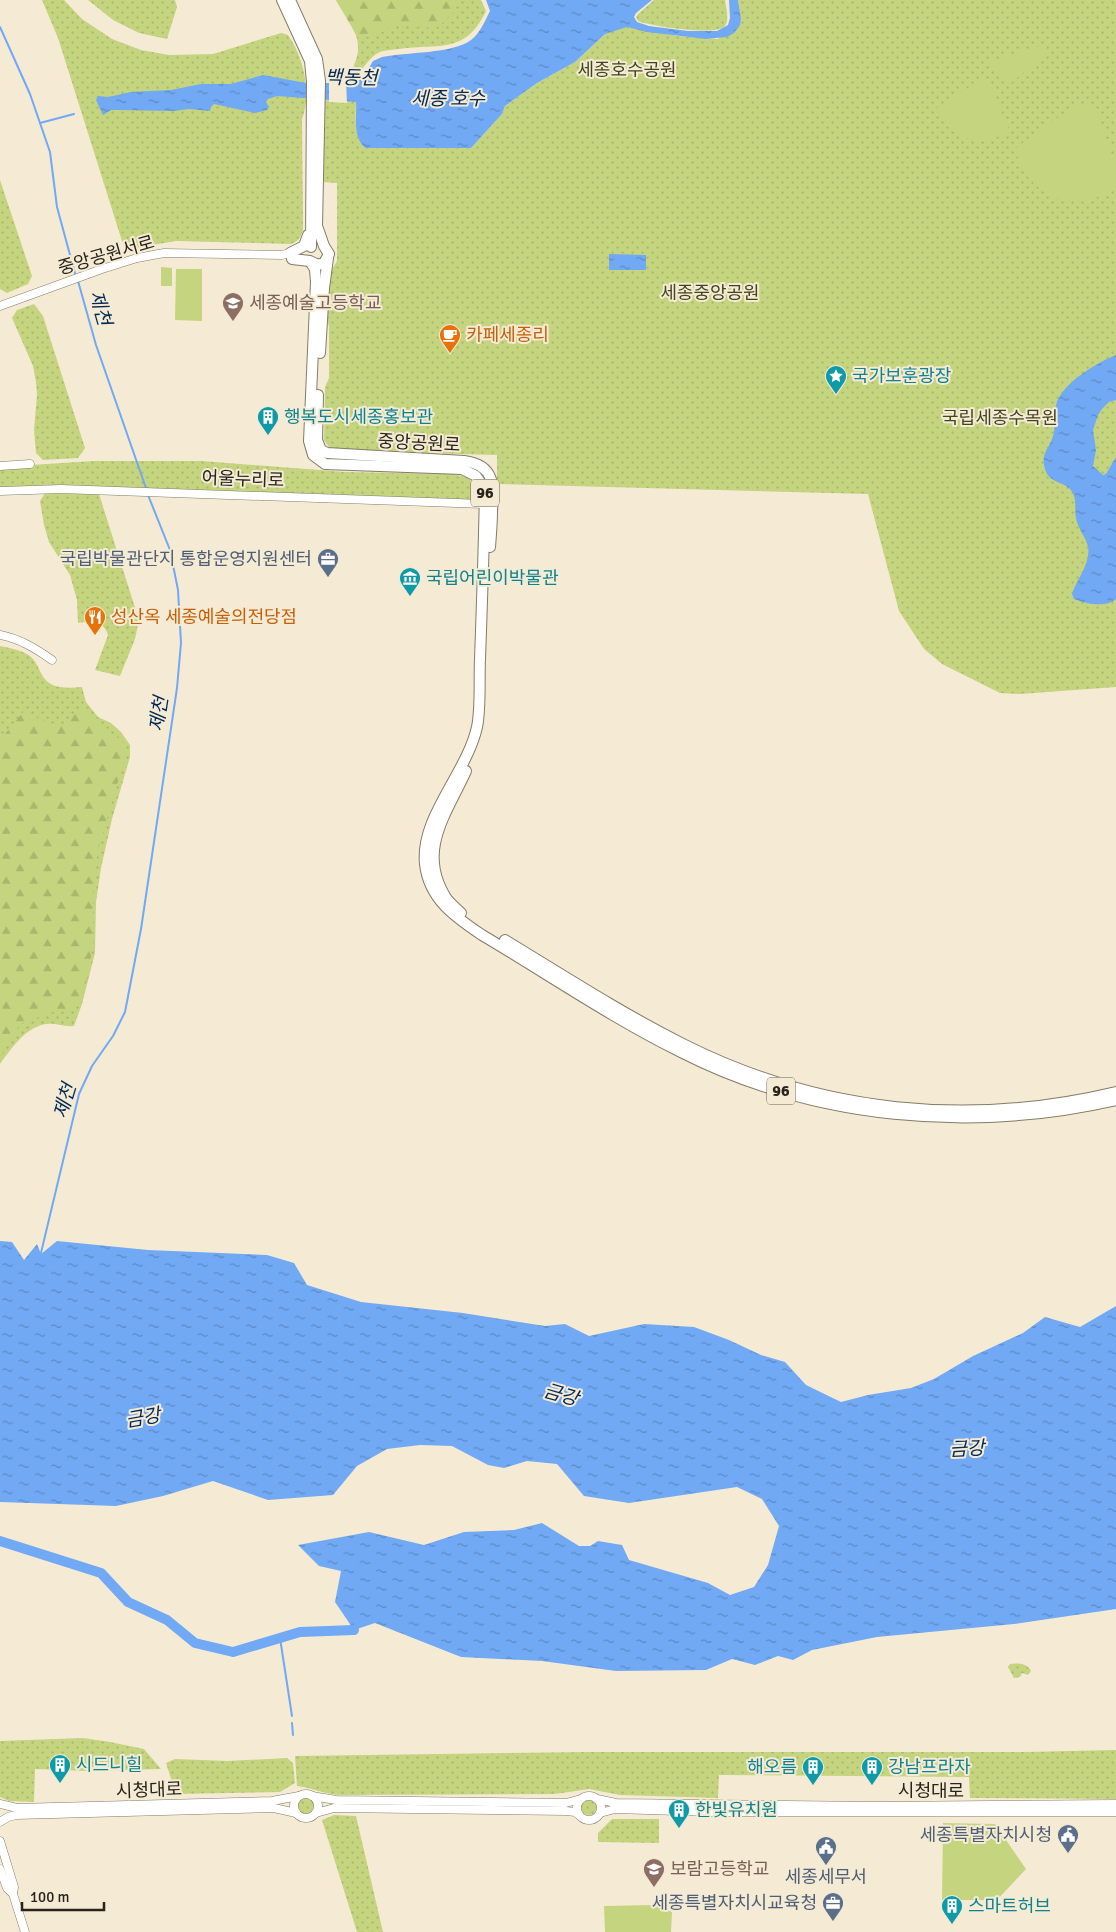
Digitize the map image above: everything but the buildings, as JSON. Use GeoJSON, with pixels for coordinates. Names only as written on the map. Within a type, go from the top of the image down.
{"type":"FeatureCollection","features":[{"type":"Feature","properties":{"kind":"main road","name":"96"},"geometry":{"type":"LineString","coordinates":[[282,0],[317,59],[318,226],[324,246],[328,251],[327,260]]}},
{"type":"Feature","properties":{"kind":"main road","name":"96"},"geometry":{"type":"LineString","coordinates":[[290,0],[293,16]]}},
{"type":"Feature","properties":{"kind":"main road","name":"96"},"geometry":{"type":"LineString","coordinates":[[311,262],[308,257],[312,218],[311,194],[316,105]]}},
{"type":"Feature","properties":{"kind":"main road"},"geometry":{"type":"LineString","coordinates":[[289,256],[304,246],[307,241],[311,194]]}},
{"type":"Feature","properties":{"kind":"main road"},"geometry":{"type":"LineString","coordinates":[[289,256],[317,244],[324,246]]}},
{"type":"Feature","properties":{"kind":"main road"},"geometry":{"type":"LineString","coordinates":[[289,256],[318,265],[327,260]]}},
{"type":"Feature","properties":{"kind":"main road"},"geometry":{"type":"LineString","coordinates":[[289,256],[309,268],[315,285]]}},
{"type":"Feature","properties":{"kind":"main road","name":"중앙공원로"},"geometry":{"type":"LineString","coordinates":[[327,260],[322,279],[319,318],[321,324],[317,440],[321,450],[335,455],[472,462],[486,470],[492,483],[482,728],[478,744],[439,828],[429,862]]}},
{"type":"Feature","properties":{"kind":"main road","name":"중앙공원로"},"geometry":{"type":"LineString","coordinates":[[311,262],[316,276],[309,441],[313,455],[325,464],[462,469],[470,472],[481,482],[485,489],[477,727],[470,750],[432,823],[426,840],[429,862]]}},
{"type":"Feature","properties":{"kind":"main road","name":"96"},"geometry":{"type":"LineString","coordinates":[[429,862],[445,897],[460,917],[640,1030],[682,1053],[768,1087],[816,1101],[895,1115],[944,1118],[985,1118],[1040,1114],[1081,1108],[1116,1100]]}},
{"type":"Feature","properties":{"kind":"main road","name":"96"},"geometry":{"type":"LineString","coordinates":[[484,932],[685,1045],[726,1064],[761,1077],[818,1094],[896,1108],[986,1111],[1040,1107],[1080,1101],[1116,1092]]}},
{"type":"Feature","properties":{"kind":"street","name":"중앙공원서로"},"geometry":{"type":"LineString","coordinates":[[0,306],[68,280],[137,258],[164,253],[289,256]]}},
{"type":"Feature","properties":{"kind":"street"},"geometry":{"type":"LineString","coordinates":[[0,466],[30,464]]}},
{"type":"Feature","properties":{"kind":"street","name":"어울누리로"},"geometry":{"type":"LineString","coordinates":[[0,491],[61,489],[212,493],[484,504]]}},
{"type":"Feature","properties":{"kind":"street"},"geometry":{"type":"LineString","coordinates":[[0,635],[15,638],[33,646],[52,660]]}},
{"type":"Feature","properties":{"kind":"street"},"geometry":{"type":"LineString","coordinates":[[306,1794],[312,1796],[336,1800],[566,1803],[589,1796],[597,1799],[601,1806],[600,1813],[591,1819],[587,1819],[575,1812],[566,1811],[334,1808],[316,1813],[307,1818],[296,1813],[294,1802],[299,1796],[306,1794]]}},
{"type":"Feature","properties":{"kind":"street","name":"시청대로"},"geometry":{"type":"LineString","coordinates":[[0,1805],[17,1808],[272,1801],[299,1796]]}},
{"type":"Feature","properties":{"kind":"street"},"geometry":{"type":"LineString","coordinates":[[312,1796],[318,1806],[316,1813]]}},
{"type":"Feature","properties":{"kind":"street"},"geometry":{"type":"LineString","coordinates":[[580,1815],[577,1806],[581,1799]]}},
{"type":"Feature","properties":{"kind":"street","name":"시청대로"},"geometry":{"type":"LineString","coordinates":[[597,1799],[626,1803],[877,1806],[1116,1804]]}},
{"type":"Feature","properties":{"kind":"street"},"geometry":{"type":"LineString","coordinates":[[0,1805],[2,1814],[0,1822]]}},
{"type":"Feature","properties":{"kind":"street","name":"시청대로"},"geometry":{"type":"LineString","coordinates":[[0,1822],[8,1816],[16,1815],[274,1808],[296,1813]]}},
{"type":"Feature","properties":{"kind":"street","name":"시청대로"},"geometry":{"type":"LineString","coordinates":[[600,1813],[615,1809],[736,1812],[1116,1812]]}},
{"type":"Feature","properties":{"kind":"street"},"geometry":{"type":"LineString","coordinates":[[0,1840],[14,1887],[13,1894],[25,1932]]}},
{"type":"Feature","properties":{"kind":"street"},"geometry":{"type":"LineString","coordinates":[[0,1869],[7,1888],[13,1894]]}},
{"type":"Feature","properties":{"kind":"green space"},"geometry":{"type":"Polygon","coordinates":[[[42,0],[64,0],[82,19],[112,39],[141,50],[169,55],[213,54],[281,33],[288,35],[294,44],[302,65],[306,87],[305,109],[302,119],[303,230],[298,240],[291,244],[176,241],[129,249],[122,241],[58,38],[42,0]]]}},
{"type":"Feature","properties":{"kind":"green space"},"geometry":{"type":"Polygon","coordinates":[[[88,0],[175,0],[177,7],[167,39],[139,33],[113,20],[88,0]]]}},
{"type":"Feature","properties":{"kind":"green space"},"geometry":{"type":"Polygon","coordinates":[[[336,0],[481,0],[486,11],[478,25],[460,41],[439,46],[414,47],[380,52],[372,57],[357,76],[351,79],[358,51],[357,37],[336,0]]]}},
{"type":"Feature","properties":{"kind":"green space"},"geometry":{"type":"Polygon","coordinates":[[[336,0],[460,0],[453,13],[438,27],[392,26],[375,36],[358,38],[336,0]]]}},
{"type":"Feature","properties":{"kind":"green space","name":"세종호수공원"},"geometry":{"type":"Polygon","coordinates":[[[654,0],[725,0],[727,22],[724,27],[718,30],[708,31],[668,27],[638,21],[636,17],[638,14],[654,0]]]}},
{"type":"Feature","properties":{"kind":"green space","name":"세종중앙공원"},"geometry":{"type":"Polygon","coordinates":[[[738,0],[1116,0],[1116,687],[1020,694],[1000,693],[942,664],[924,649],[899,611],[868,494],[497,484],[497,455],[331,450],[324,440],[325,387],[329,378],[329,326],[326,317],[331,271],[337,261],[337,183],[322,182],[325,100],[356,102],[357,132],[365,148],[471,148],[502,114],[505,106],[537,83],[575,62],[605,34],[615,29],[627,27],[678,36],[718,39],[741,18],[738,0]]]}},
{"type":"Feature","properties":{"kind":"green space"},"geometry":{"type":"Polygon","coordinates":[[[1044,45],[1047,47],[1046,54],[1011,83],[1005,83],[999,73],[990,67],[991,62],[997,59],[1044,45]]]}},
{"type":"Feature","properties":{"kind":"green space"},"geometry":{"type":"Polygon","coordinates":[[[981,80],[990,83],[1009,130],[995,138],[986,140],[968,138],[951,130],[940,116],[937,107],[981,80]]]}},
{"type":"Feature","properties":{"kind":"green space"},"geometry":{"type":"Polygon","coordinates":[[[1080,104],[1093,107],[1097,112],[1116,168],[1116,185],[1094,198],[1083,201],[1071,201],[1049,194],[1029,178],[1020,164],[1017,156],[1017,147],[1074,106],[1080,104]]]}},
{"type":"Feature","properties":{"kind":"green space"},"geometry":{"type":"Polygon","coordinates":[[[0,180],[32,276],[28,284],[7,293],[0,289],[0,180]]]}},
{"type":"Feature","properties":{"kind":"green space"},"geometry":{"type":"Polygon","coordinates":[[[161,267],[172,268],[172,286],[161,286],[161,267]]]}},
{"type":"Feature","properties":{"kind":"green space"},"geometry":{"type":"Polygon","coordinates":[[[176,269],[202,269],[202,321],[175,320],[176,269]]]}},
{"type":"Feature","properties":{"kind":"green space"},"geometry":{"type":"Polygon","coordinates":[[[34,304],[43,316],[85,448],[78,458],[43,460],[36,453],[34,430],[37,395],[36,382],[33,366],[12,318],[17,310],[34,304]]]}},
{"type":"Feature","properties":{"kind":"green space"},"geometry":{"type":"Polygon","coordinates":[[[93,461],[202,461],[346,472],[450,474],[463,476],[471,481],[477,488],[481,500],[0,489],[0,467],[93,461]]]}},
{"type":"Feature","properties":{"kind":"green space"},"geometry":{"type":"Polygon","coordinates":[[[45,493],[99,494],[139,620],[135,639],[120,676],[95,670],[108,635],[100,624],[78,623],[77,600],[70,575],[49,542],[44,525],[40,501],[45,493]]]}},
{"type":"Feature","properties":{"kind":"green space"},"geometry":{"type":"Polygon","coordinates":[[[0,646],[30,656],[44,679],[53,685],[58,687],[82,687],[86,702],[98,717],[111,723],[121,732],[130,745],[130,757],[112,819],[101,868],[96,902],[95,953],[82,1004],[74,1026],[47,1024],[32,1029],[20,1039],[0,1064],[0,646]]]}},
{"type":"Feature","properties":{"kind":"green space"},"geometry":{"type":"Polygon","coordinates":[[[80,707],[124,743],[126,754],[98,850],[93,883],[93,944],[87,980],[80,1004],[72,1011],[53,1012],[20,1024],[0,1057],[0,740],[24,711],[42,720],[61,726],[80,707]]]}},
{"type":"Feature","properties":{"kind":"green space"},"geometry":{"type":"Polygon","coordinates":[[[1010,1664],[1025,1665],[1031,1671],[1028,1675],[1022,1673],[1020,1677],[1014,1678],[1008,1667],[1010,1664]]]}},
{"type":"Feature","properties":{"kind":"green space"},"geometry":{"type":"Polygon","coordinates":[[[83,1738],[144,1749],[161,1769],[86,1771],[35,1769],[34,1802],[9,1801],[0,1797],[0,1741],[83,1738]]]}},
{"type":"Feature","properties":{"kind":"green space"},"geometry":{"type":"Polygon","coordinates":[[[1116,1750],[1116,1799],[970,1798],[969,1777],[719,1775],[718,1798],[620,1795],[589,1789],[555,1794],[340,1795],[297,1786],[295,1756],[590,1752],[1025,1752],[1116,1750]]]}},
{"type":"Feature","properties":{"kind":"green space"},"geometry":{"type":"Polygon","coordinates":[[[287,1758],[293,1763],[295,1783],[280,1792],[176,1794],[166,1763],[175,1759],[228,1761],[287,1758]]]}},
{"type":"Feature","properties":{"kind":"green space"},"geometry":{"type":"Polygon","coordinates":[[[306,1798],[314,1806],[306,1814],[298,1806],[306,1798]]]}},
{"type":"Feature","properties":{"kind":"green space"},"geometry":{"type":"Polygon","coordinates":[[[589,1799],[597,1807],[589,1815],[581,1807],[589,1799]]]}},
{"type":"Feature","properties":{"kind":"green space"},"geometry":{"type":"Polygon","coordinates":[[[334,1815],[356,1816],[383,1932],[357,1932],[322,1820],[334,1815]]]}},
{"type":"Feature","properties":{"kind":"green space"},"geometry":{"type":"Polygon","coordinates":[[[612,1819],[659,1819],[659,1843],[598,1842],[598,1833],[612,1819]]]}},
{"type":"Feature","properties":{"kind":"green space"},"geometry":{"type":"Polygon","coordinates":[[[943,1823],[995,1824],[1026,1869],[997,1900],[942,1900],[943,1823]]]}},
{"type":"Feature","properties":{"kind":"green space"},"geometry":{"type":"Polygon","coordinates":[[[652,1905],[672,1912],[671,1932],[605,1932],[604,1906],[652,1905]]]}},
{"type":"Feature","properties":{"kind":"water","name":"세종 호수"},"geometry":{"type":"Polygon","coordinates":[[[486,0],[652,0],[636,13],[634,17],[637,22],[649,26],[688,31],[717,31],[728,25],[730,18],[729,0],[738,0],[741,18],[740,25],[734,33],[727,37],[706,39],[647,32],[627,27],[605,34],[575,62],[537,83],[505,106],[502,114],[471,148],[365,148],[358,138],[356,102],[277,96],[268,99],[266,102],[269,107],[267,110],[255,113],[214,104],[210,111],[189,109],[174,111],[111,110],[103,115],[96,100],[98,96],[108,97],[131,92],[171,90],[201,84],[231,84],[263,75],[306,83],[352,83],[364,76],[373,61],[382,57],[441,50],[463,45],[471,40],[480,30],[490,11],[486,0]]]}},
{"type":"Feature","properties":{"kind":"water"},"geometry":{"type":"Polygon","coordinates":[[[609,254],[646,255],[646,270],[609,270],[609,254]]]}},
{"type":"Feature","properties":{"kind":"water"},"geometry":{"type":"Polygon","coordinates":[[[1116,355],[1116,400],[1109,402],[1098,415],[1093,430],[1096,450],[1093,466],[1103,475],[1106,474],[1116,457],[1116,599],[1107,604],[1096,604],[1074,599],[1072,594],[1086,565],[1088,547],[1077,522],[1075,499],[1072,492],[1048,475],[1044,466],[1044,456],[1053,436],[1056,405],[1059,397],[1080,375],[1116,355]]]}},
{"type":"Feature","properties":{"kind":"water","name":"금강"},"geometry":{"type":"Polygon","coordinates":[[[0,1241],[12,1242],[24,1260],[37,1244],[41,1254],[57,1241],[148,1250],[267,1255],[294,1263],[307,1285],[361,1302],[463,1313],[545,1326],[565,1324],[589,1336],[644,1324],[694,1327],[729,1340],[761,1355],[785,1362],[806,1385],[841,1402],[868,1395],[911,1388],[934,1379],[973,1356],[1023,1333],[1045,1317],[1080,1327],[1116,1306],[1116,1609],[1014,1624],[877,1637],[812,1650],[793,1660],[778,1656],[755,1665],[732,1659],[706,1670],[616,1671],[542,1661],[461,1657],[375,1623],[354,1630],[335,1602],[341,1571],[319,1566],[298,1545],[369,1532],[424,1545],[464,1532],[514,1530],[542,1523],[579,1546],[590,1546],[598,1541],[622,1545],[629,1560],[708,1583],[730,1595],[754,1587],[768,1565],[779,1526],[762,1499],[737,1487],[629,1503],[584,1496],[557,1464],[527,1461],[504,1468],[488,1465],[452,1446],[420,1445],[387,1449],[357,1466],[333,1495],[268,1500],[213,1481],[163,1496],[116,1506],[0,1502],[0,1241]]]}},
{"type":"Feature","properties":{"kind":"pier"},"geometry":{"type":"Polygon","coordinates":[[[346,81],[347,103],[329,102],[329,82],[346,81]]]}},
{"type":"Feature","properties":{"kind":"waterway","name":"제천"},"geometry":{"type":"LineString","coordinates":[[0,27],[30,94],[50,152],[57,207],[76,277]]}},
{"type":"Feature","properties":{"kind":"waterway","name":"백동천"},"geometry":{"type":"LineString","coordinates":[[40,123],[74,114]]}},
{"type":"Feature","properties":{"kind":"waterway","name":"제천"},"geometry":{"type":"LineString","coordinates":[[78,281],[96,345],[147,491]]}},
{"type":"Feature","properties":{"kind":"waterway","name":"제천"},"geometry":{"type":"LineString","coordinates":[[40,1257],[79,1094],[92,1066],[113,1036],[125,1012],[141,929],[177,688],[181,643],[178,590],[170,550],[148,495]]}},
{"type":"Feature","properties":{"kind":"waterway"},"geometry":{"type":"LineString","coordinates":[[0,1541],[101,1573],[128,1602],[167,1620],[195,1643],[233,1652],[300,1632],[354,1630]]}},
{"type":"Feature","properties":{"kind":"waterway"},"geometry":{"type":"LineString","coordinates":[[280,1638],[292,1716]]}},
{"type":"Feature","properties":{"kind":"waterway"},"geometry":{"type":"LineString","coordinates":[[292,1723],[293,1735]]}},
{"type":"Feature","properties":{"kind":"place","name":"세종예술고등학교"},"geometry":{"type":"Point","coordinates":[233,322]}},
{"type":"Feature","properties":{"kind":"place","name":"카페세종리"},"geometry":{"type":"Point","coordinates":[450,354]}},
{"type":"Feature","properties":{"kind":"place","name":"국가보훈광장"},"geometry":{"type":"Point","coordinates":[836,395]}},
{"type":"Feature","properties":{"kind":"place","name":"행복도시세종홍보관"},"geometry":{"type":"Point","coordinates":[268,436]}},
{"type":"Feature","properties":{"kind":"place","name":"국립박물관단지 통합운영지원센터"},"geometry":{"type":"Point","coordinates":[328,578]}},
{"type":"Feature","properties":{"kind":"place","name":"국립어린이박물관"},"geometry":{"type":"Point","coordinates":[410,597]}},
{"type":"Feature","properties":{"kind":"place","name":"성산옥 세종예술의전당점"},"geometry":{"type":"Point","coordinates":[95,636]}},
{"type":"Feature","properties":{"kind":"place","name":"시드니힐"},"geometry":{"type":"Point","coordinates":[60,1784]}},
{"type":"Feature","properties":{"kind":"place","name":"해오름"},"geometry":{"type":"Point","coordinates":[813,1786]}},
{"type":"Feature","properties":{"kind":"place","name":"강남프라자"},"geometry":{"type":"Point","coordinates":[872,1786]}},
{"type":"Feature","properties":{"kind":"place","name":"한빛유치원"},"geometry":{"type":"Point","coordinates":[679,1829]}},
{"type":"Feature","properties":{"kind":"place","name":"세종특별자치시청"},"geometry":{"type":"Point","coordinates":[1068,1854]}},
{"type":"Feature","properties":{"kind":"place","name":"세종세무서"},"geometry":{"type":"Point","coordinates":[826,1866]}},
{"type":"Feature","properties":{"kind":"place","name":"보람고등학교"},"geometry":{"type":"Point","coordinates":[654,1888]}},
{"type":"Feature","properties":{"kind":"place","name":"세종특별자치시교육청"},"geometry":{"type":"Point","coordinates":[833,1922]}},
{"type":"Feature","properties":{"kind":"place","name":"스마트허브"},"geometry":{"type":"Point","coordinates":[952,1925]}},
{"type":"Feature","properties":{"kind":"park label","name":"국립세종수목원"},"geometry":{"type":"Point","coordinates":[1000,418]}}]}
